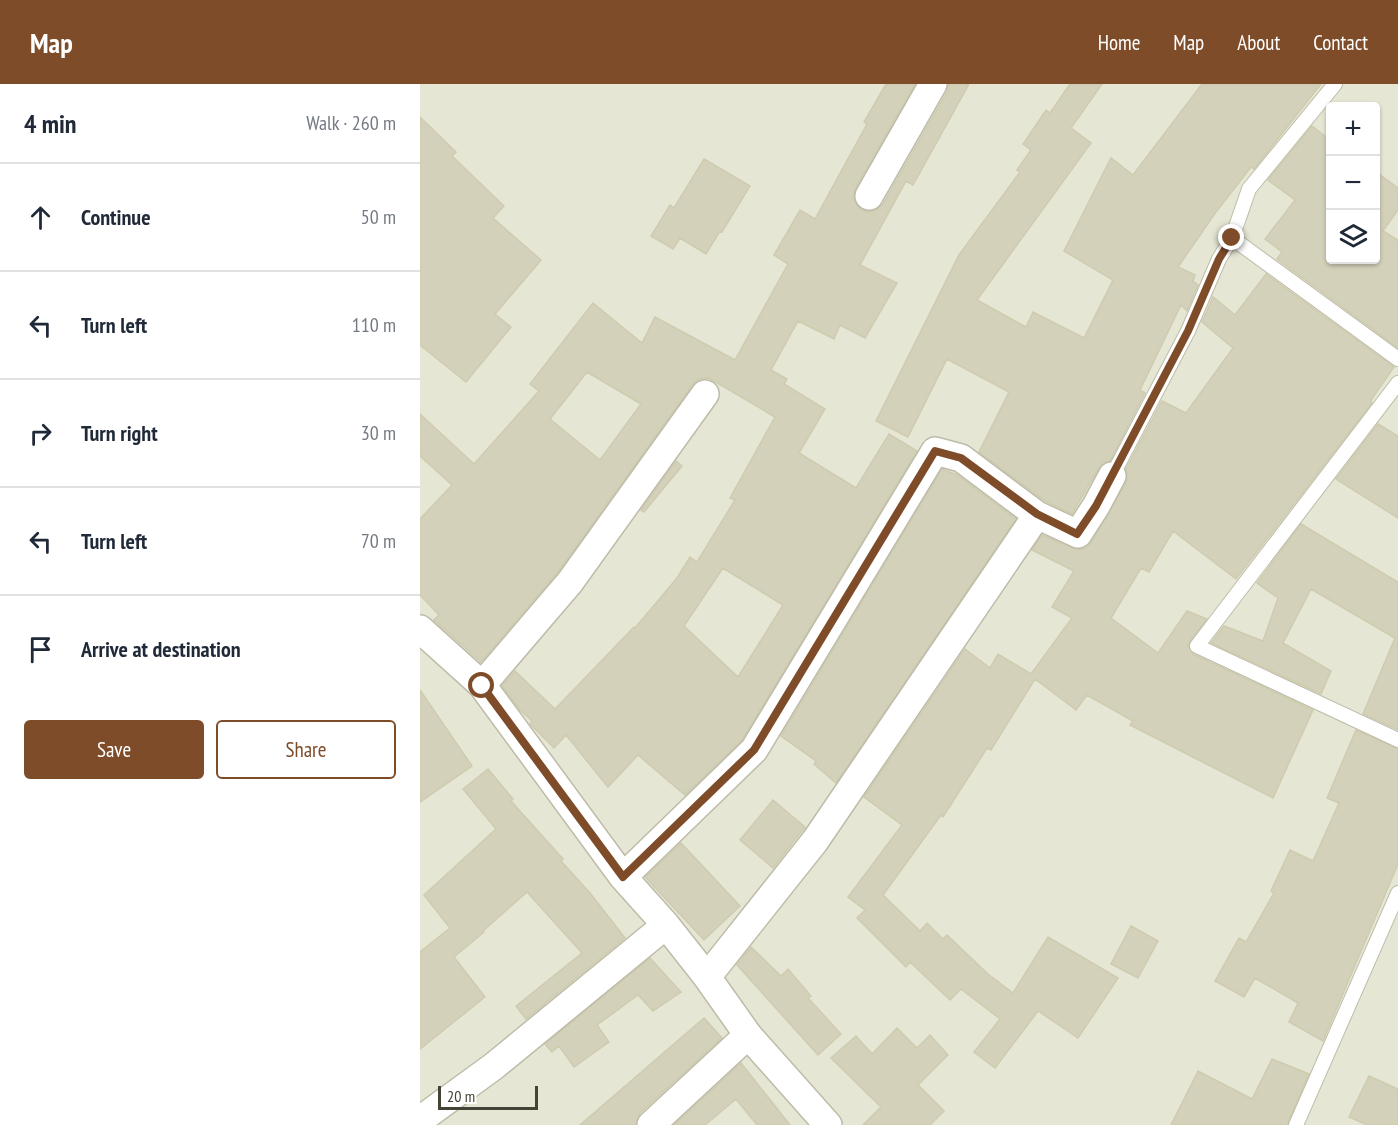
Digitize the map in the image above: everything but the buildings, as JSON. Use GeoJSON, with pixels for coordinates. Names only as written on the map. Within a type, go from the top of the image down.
{"type":"FeatureCollection","features":[{"type":"Feature","properties":{"kind":"street"},"geometry":{"type":"LineString","coordinates":[[868,196],[933,84]]}},
{"type":"Feature","properties":{"kind":"street"},"geometry":{"type":"LineString","coordinates":[[482,686],[570,582],[705,394]]}},
{"type":"Feature","properties":{"kind":"street"},"geometry":{"type":"LineString","coordinates":[[623,877],[754,750],[935,451],[961,458],[1037,514],[1077,534],[1096,506],[1112,476]]}},
{"type":"Feature","properties":{"kind":"street"},"geometry":{"type":"LineString","coordinates":[[707,977],[815,841],[1037,514]]}},
{"type":"Feature","properties":{"kind":"street"},"geometry":{"type":"LineString","coordinates":[[423,638],[482,686],[623,877],[666,925],[748,1035],[828,1125]]}},
{"type":"Feature","properties":{"kind":"street"},"geometry":{"type":"LineString","coordinates":[[420,1120],[494,1066],[666,925]]}},
{"type":"Feature","properties":{"kind":"street"},"geometry":{"type":"LineString","coordinates":[[651,1125],[748,1035]]}},
{"type":"Feature","properties":{"kind":"lane"},"geometry":{"type":"LineString","coordinates":[[1112,476],[1188,331],[1219,259],[1232,238],[1249,189],[1335,84]]}},
{"type":"Feature","properties":{"kind":"lane"},"geometry":{"type":"LineString","coordinates":[[1232,238],[1398,359]]}},
{"type":"Feature","properties":{"kind":"lane"},"geometry":{"type":"LineString","coordinates":[[1398,384],[1197,646],[1398,740]]}},
{"type":"Feature","properties":{"kind":"lane"},"geometry":{"type":"LineString","coordinates":[[1296,1125],[1398,893]]}},
{"type":"Feature","properties":{"kind":"shaded area"},"geometry":{"type":"Polygon","coordinates":[[[420,84],[1398,84],[1398,1125],[420,1125],[420,84]]]}},
{"type":"Feature","properties":{"kind":"route"},"geometry":{"type":"LineString","coordinates":[[482,686],[623,877],[754,750],[935,451],[961,458],[1037,514],[1077,534],[1096,506],[1188,331],[1219,259],[1232,238]]}}]}
